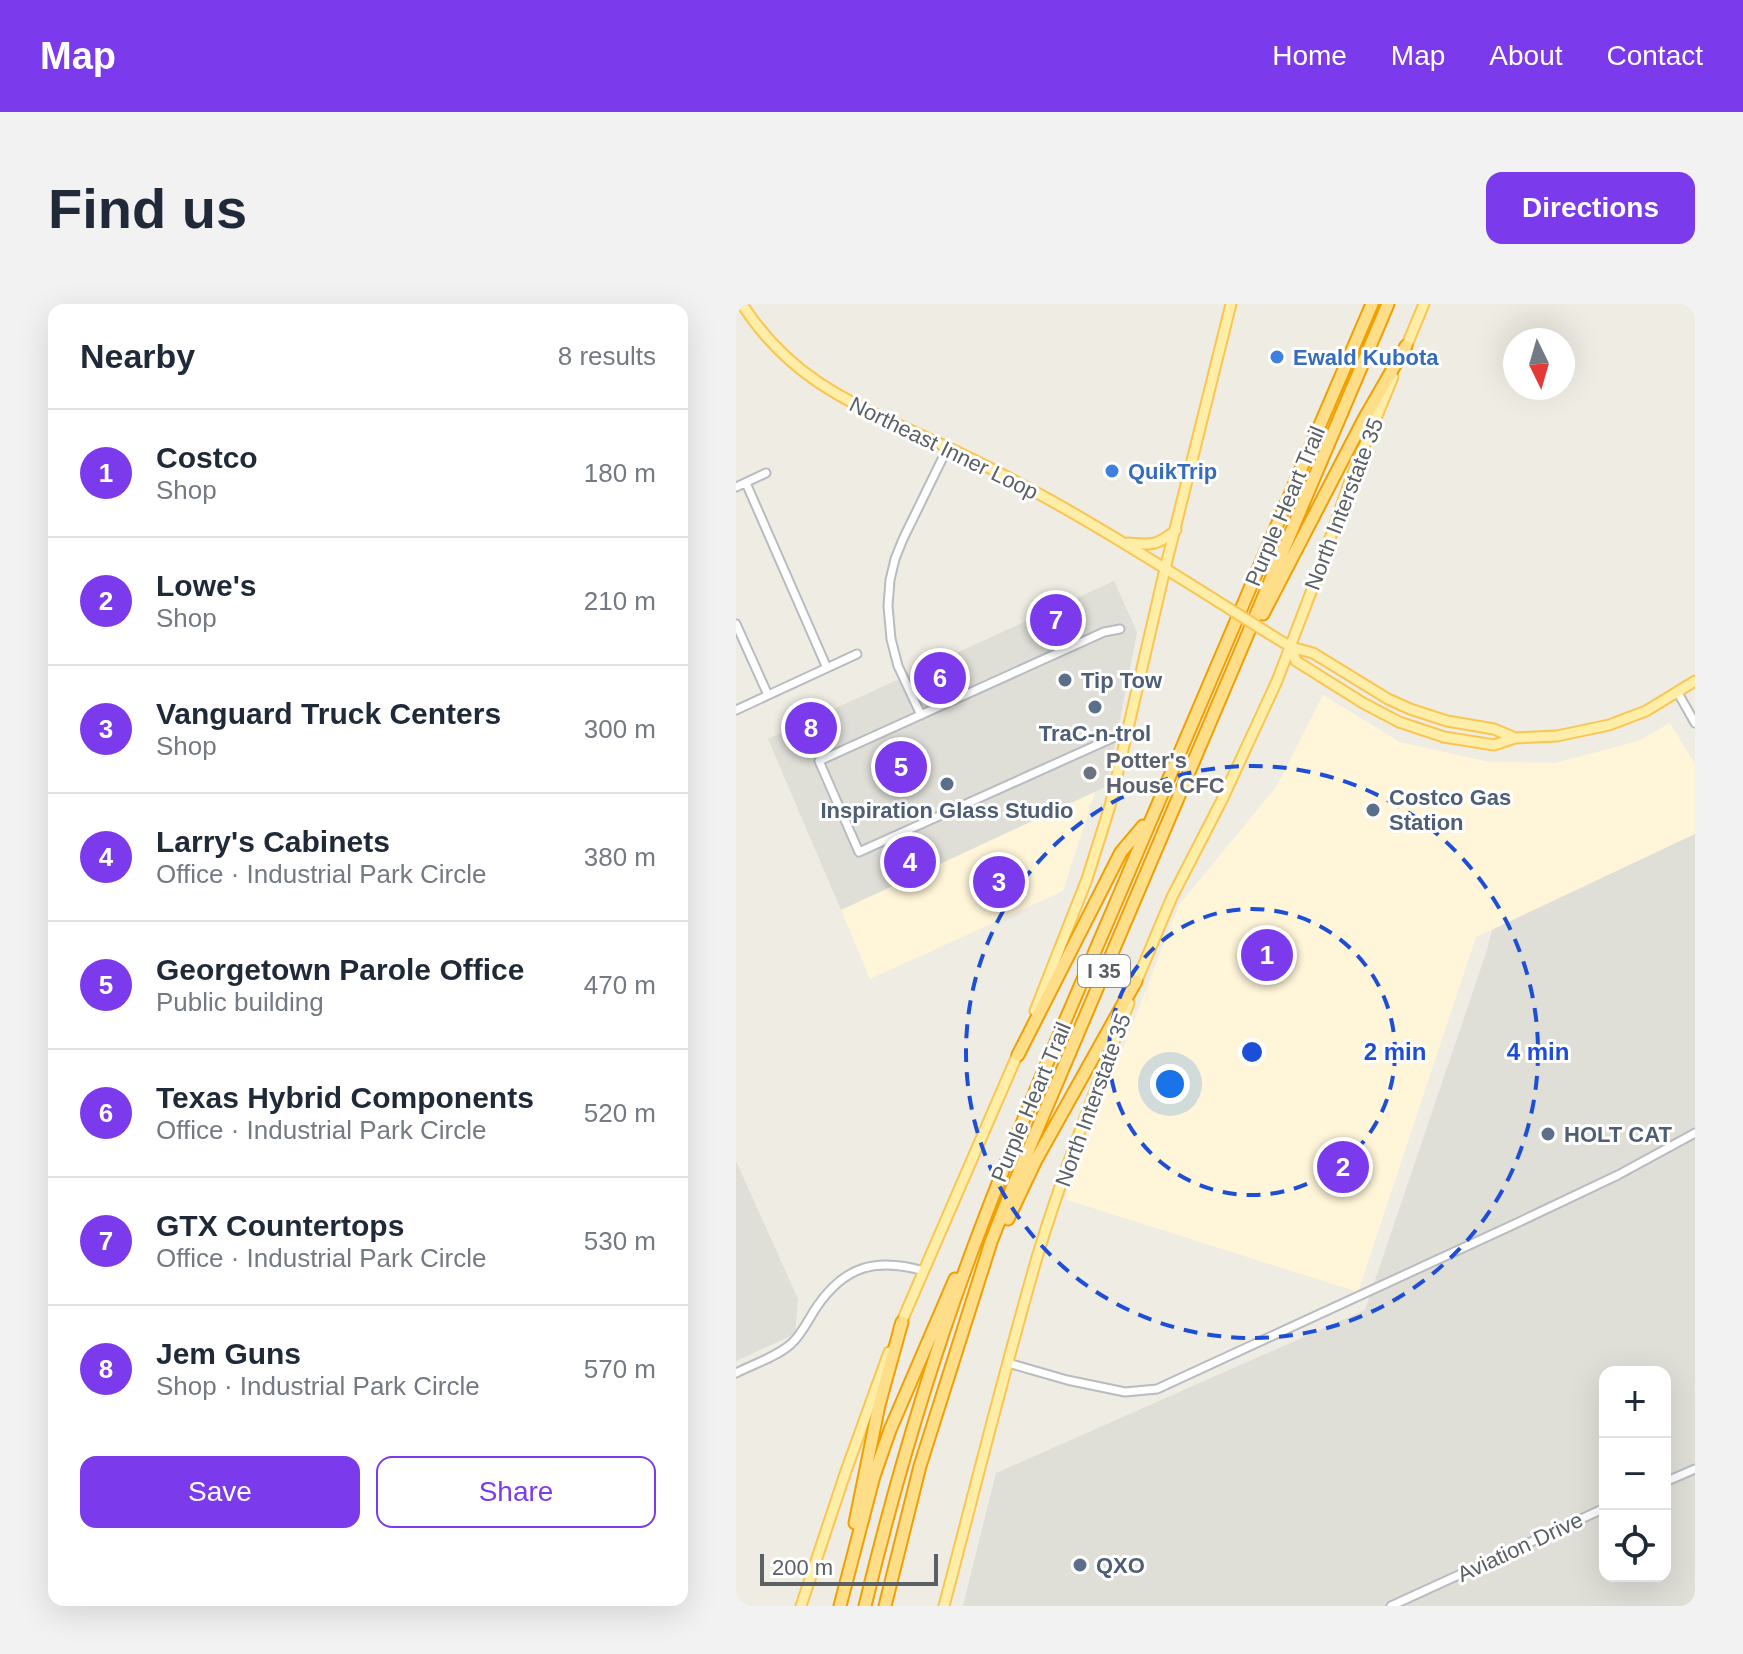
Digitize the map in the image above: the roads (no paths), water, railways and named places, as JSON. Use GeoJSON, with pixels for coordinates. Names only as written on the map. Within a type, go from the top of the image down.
{"type":"FeatureCollection","features":[{"type":"Feature","properties":{"kind":"highway","name":"Purple Heart Trail"},"geometry":{"type":"LineString","coordinates":[[865,1606],[886,1519],[923,1396],[978,1233],[1036,1089],[1372,304]]}},
{"type":"Feature","properties":{"kind":"highway","name":"Purple Heart Trail"},"geometry":{"type":"LineString","coordinates":[[885,1606],[920,1466],[991,1242],[1388,304]]}},
{"type":"Feature","properties":{"kind":"highway"},"geometry":{"type":"LineString","coordinates":[[1238,655],[1265,611],[1364,419],[1406,346]]}},
{"type":"Feature","properties":{"kind":"highway"},"geometry":{"type":"LineString","coordinates":[[1018,1055],[1121,852],[1152,817]]}},
{"type":"Feature","properties":{"kind":"highway"},"geometry":{"type":"LineString","coordinates":[[977,1289],[1030,1173],[1136,981]]}},
{"type":"Feature","properties":{"kind":"highway"},"geometry":{"type":"LineString","coordinates":[[841,1601],[874,1476],[890,1430],[953,1282],[978,1233]]}},
{"type":"Feature","properties":{"kind":"highway"},"geometry":{"type":"LineString","coordinates":[[841,1601],[866,1461],[902,1322]]}},
{"type":"Feature","properties":{"kind":"main road","name":"Northeast Inner Loop"},"geometry":{"type":"LineString","coordinates":[[742,304],[756,326],[783,356],[816,382],[847,401],[948,447],[1039,494],[1291,647]]}},
{"type":"Feature","properties":{"kind":"main road"},"geometry":{"type":"LineString","coordinates":[[801,1606],[890,1348],[1018,1055],[1087,879],[1110,806],[1231,304]]}},
{"type":"Feature","properties":{"kind":"main road","name":"North Interstate 35"},"geometry":{"type":"LineString","coordinates":[[944,1606],[1045,1234],[1136,981],[1172,897],[1222,800],[1277,681],[1350,481],[1424,304]]}},
{"type":"Feature","properties":{"kind":"main road"},"geometry":{"type":"LineString","coordinates":[[1124,543],[1157,544],[1176,530]]}},
{"type":"Feature","properties":{"kind":"main road"},"geometry":{"type":"LineString","coordinates":[[1291,647],[1296,661],[1372,709],[1417,729],[1471,743],[1494,745],[1515,738],[1557,736],[1596,729],[1635,716],[1695,681]]}},
{"type":"Feature","properties":{"kind":"main road"},"geometry":{"type":"LineString","coordinates":[[1291,647],[1313,653],[1410,709],[1447,721],[1494,729],[1515,738]]}},
{"type":"Feature","properties":{"kind":"main road"},"geometry":{"type":"LineString","coordinates":[[1277,681],[1289,671],[1306,667]]}},
{"type":"Feature","properties":{"kind":"street"},"geometry":{"type":"LineString","coordinates":[[921,715],[898,666],[891,639],[888,606],[890,580],[899,549],[948,447]]}},
{"type":"Feature","properties":{"kind":"street"},"geometry":{"type":"LineString","coordinates":[[736,487],[766,473]]}},
{"type":"Feature","properties":{"kind":"street"},"geometry":{"type":"LineString","coordinates":[[746,483],[827,668]]}},
{"type":"Feature","properties":{"kind":"street"},"geometry":{"type":"LineString","coordinates":[[736,624],[768,695]]}},
{"type":"Feature","properties":{"kind":"street"},"geometry":{"type":"LineString","coordinates":[[1120,629],[1104,632],[819,761],[859,852],[1128,731]]}},
{"type":"Feature","properties":{"kind":"street"},"geometry":{"type":"LineString","coordinates":[[736,710],[857,654]]}},
{"type":"Feature","properties":{"kind":"street"},"geometry":{"type":"LineString","coordinates":[[1678,693],[1695,723]]}},
{"type":"Feature","properties":{"kind":"street"},"geometry":{"type":"LineString","coordinates":[[1008,1363],[1125,1392],[1157,1389],[1618,1175],[1695,1133]]}},
{"type":"Feature","properties":{"kind":"street"},"geometry":{"type":"LineString","coordinates":[[736,1373],[789,1346],[829,1290],[843,1277],[875,1265],[908,1266],[924,1271]]}},
{"type":"Feature","properties":{"kind":"street"},"geometry":{"type":"LineString","coordinates":[[1671,1479],[1695,1469]]}},
{"type":"Feature","properties":{"kind":"street","name":"Aviation Drive"},"geometry":{"type":"LineString","coordinates":[[1391,1606],[1601,1510]]}},
{"type":"Feature","properties":{"kind":"place","name":"Ewald Kubota"},"geometry":{"type":"Point","coordinates":[1277,357]}},
{"type":"Feature","properties":{"kind":"place","name":"QuikTrip"},"geometry":{"type":"Point","coordinates":[1112,471]}},
{"type":"Feature","properties":{"kind":"place","name":"GTX Countertops"},"geometry":{"type":"Point","coordinates":[1056,620]}},
{"type":"Feature","properties":{"kind":"place","name":"Texas Hybrid Components"},"geometry":{"type":"Point","coordinates":[940,678]}},
{"type":"Feature","properties":{"kind":"place","name":"Tip Tow"},"geometry":{"type":"Point","coordinates":[1065,680]}},
{"type":"Feature","properties":{"kind":"place","name":"TraC-n-trol"},"geometry":{"type":"Point","coordinates":[1095,707]}},
{"type":"Feature","properties":{"kind":"place","name":"Jem Guns"},"geometry":{"type":"Point","coordinates":[811,728]}},
{"type":"Feature","properties":{"kind":"place","name":"Georgetown Parole Office"},"geometry":{"type":"Point","coordinates":[901,767]}},
{"type":"Feature","properties":{"kind":"place","name":"Potter's House CFC"},"geometry":{"type":"Point","coordinates":[1090,773]}},
{"type":"Feature","properties":{"kind":"place","name":"Inspiration Glass Studio"},"geometry":{"type":"Point","coordinates":[947,784]}},
{"type":"Feature","properties":{"kind":"place","name":"Costco Gas Station"},"geometry":{"type":"Point","coordinates":[1373,810]}},
{"type":"Feature","properties":{"kind":"place","name":"Larry's Cabinets"},"geometry":{"type":"Point","coordinates":[910,862]}},
{"type":"Feature","properties":{"kind":"place","name":"Vanguard Truck Centers"},"geometry":{"type":"Point","coordinates":[999,882]}},
{"type":"Feature","properties":{"kind":"place","name":"Costco"},"geometry":{"type":"Point","coordinates":[1267,955]}},
{"type":"Feature","properties":{"kind":"place","name":"HOLT CAT"},"geometry":{"type":"Point","coordinates":[1548,1134]}},
{"type":"Feature","properties":{"kind":"place","name":"Lowe's"},"geometry":{"type":"Point","coordinates":[1343,1167]}},
{"type":"Feature","properties":{"kind":"place","name":"QXO"},"geometry":{"type":"Point","coordinates":[1080,1565]}}]}
